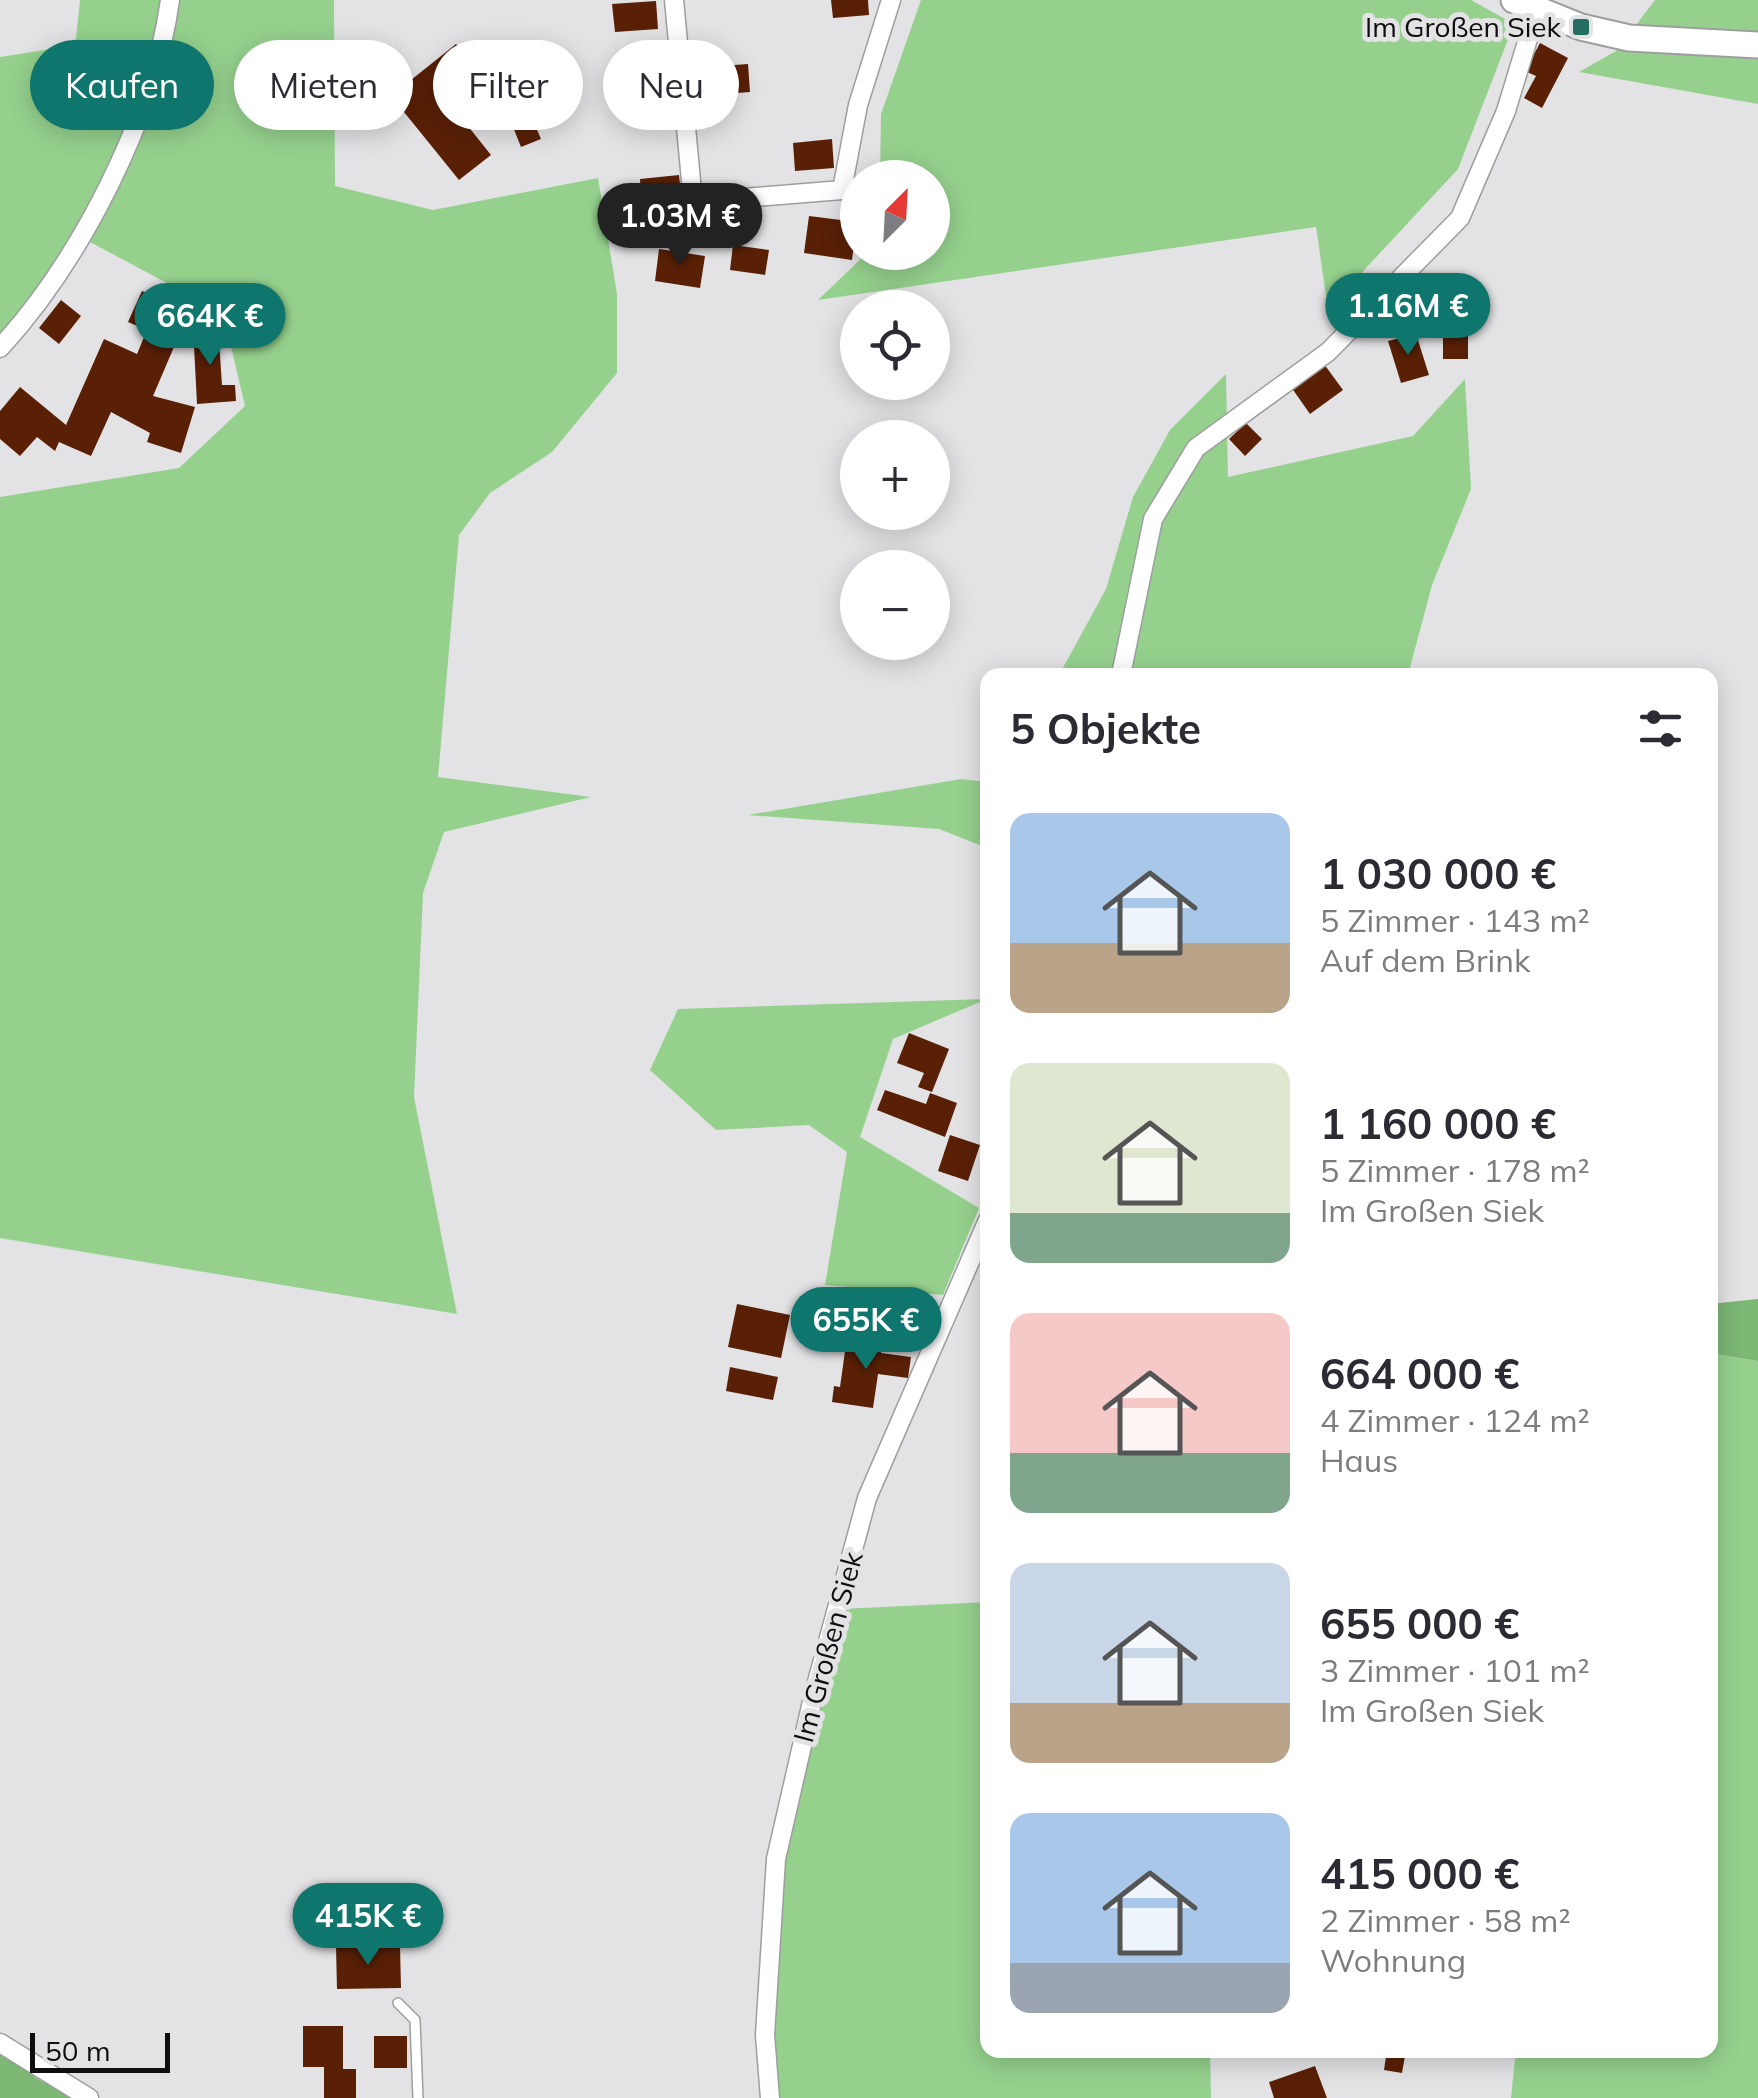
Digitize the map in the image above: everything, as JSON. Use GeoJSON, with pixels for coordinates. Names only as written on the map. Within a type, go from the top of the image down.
{"type":"FeatureCollection","features":[{"type":"Feature","properties":{"kind":"main road"},"geometry":{"type":"LineString","coordinates":[[1526,5],[1581,27],[1630,38],[1758,45]]}},
{"type":"Feature","properties":{"kind":"street"},"geometry":{"type":"LineString","coordinates":[[0,348],[80,237],[146,101],[170,0]]}},
{"type":"Feature","properties":{"kind":"street"},"geometry":{"type":"LineString","coordinates":[[674,0],[692,202],[842,190],[858,105],[891,0]]}},
{"type":"Feature","properties":{"kind":"street"},"geometry":{"type":"LineString","coordinates":[[1122,668],[1153,519],[1196,448],[1328,352],[1460,218],[1506,112],[1526,5]]}},
{"type":"Feature","properties":{"kind":"street","name":"Im Großen Siek"},"geometry":{"type":"LineString","coordinates":[[770,2098],[765,2035],[776,1859],[814,1693],[867,1498],[980,1238]]}},
{"type":"Feature","properties":{"kind":"street"},"geometry":{"type":"LineString","coordinates":[[0,2044],[89,2098]]}},
{"type":"Feature","properties":{"kind":"lane"},"geometry":{"type":"LineString","coordinates":[[398,2003],[415,2020],[418,2098]]}},
{"type":"Feature","properties":{"kind":"green space"},"geometry":{"type":"Polygon","coordinates":[[[80,0],[334,0],[334,40],[234,40],[234,130],[335,130],[335,186],[433,210],[598,178],[617,294],[617,373],[552,452],[490,493],[459,535],[438,777],[591,797],[444,832],[423,893],[414,1097],[457,1314],[0,1238],[0,497],[179,468],[245,406],[223,313],[90,242],[57,290],[0,359],[0,57],[30,52],[30,130],[214,130],[214,40],[76,39],[80,0]]]}},
{"type":"Feature","properties":{"kind":"green space"},"geometry":{"type":"Polygon","coordinates":[[[921,0],[1471,0],[1514,24],[1458,169],[1328,309],[1316,227],[886,290],[840,290],[840,297],[818,300],[849,270],[950,270],[950,160],[880,160],[881,114],[921,0]]]}},
{"type":"Feature","properties":{"kind":"green space"},"geometry":{"type":"Polygon","coordinates":[[[1655,0],[1758,0],[1758,104],[1579,72],[1616,51],[1655,0]]]}},
{"type":"Feature","properties":{"kind":"green space"},"geometry":{"type":"Polygon","coordinates":[[[1226,374],[1228,477],[1413,436],[1465,379],[1471,489],[1432,585],[1410,668],[1063,668],[1106,589],[1133,497],[1170,430],[1226,374]]]}},
{"type":"Feature","properties":{"kind":"green space"},"geometry":{"type":"Polygon","coordinates":[[[961,779],[980,781],[980,845],[939,829],[748,815],[961,779]]]}},
{"type":"Feature","properties":{"kind":"green space"},"geometry":{"type":"Polygon","coordinates":[[[980,999],[893,1039],[860,1137],[979,1208],[943,1295],[825,1285],[847,1152],[809,1125],[716,1130],[650,1070],[678,1009],[980,999]]]}},
{"type":"Feature","properties":{"kind":"green space"},"geometry":{"type":"Polygon","coordinates":[[[1758,1299],[1758,1361],[1718,1354],[1718,1303],[1758,1299]]]}},
{"type":"Feature","properties":{"kind":"green space"},"geometry":{"type":"Polygon","coordinates":[[[1718,1354],[1758,1361],[1758,2098],[1511,2098],[1515,2058],[1718,2058],[1718,1354]]]}},
{"type":"Feature","properties":{"kind":"green space"},"geometry":{"type":"Polygon","coordinates":[[[980,1602],[980,2058],[1210,2058],[1211,2098],[777,2098],[770,2057],[781,1860],[841,1609],[980,1602]]]}},
{"type":"Feature","properties":{"kind":"green space"},"geometry":{"type":"Polygon","coordinates":[[[0,2050],[36,2078],[74,2098],[0,2098],[0,2050]]]}},
{"type":"Feature","properties":{"kind":"building"},"geometry":{"type":"Polygon","coordinates":[[[831,0],[868,0],[869,15],[833,18],[831,0]]]}},
{"type":"Feature","properties":{"kind":"building"},"geometry":{"type":"Polygon","coordinates":[[[656,1],[658,29],[615,32],[612,4],[656,1]]]}},
{"type":"Feature","properties":{"kind":"building"},"geometry":{"type":"Polygon","coordinates":[[[1540,43],[1568,58],[1542,108],[1524,98],[1536,76],[1525,71],[1540,43]]]}},
{"type":"Feature","properties":{"kind":"building"},"geometry":{"type":"Polygon","coordinates":[[[433,62],[433,130],[471,130],[491,155],[459,180],[413,123],[413,78],[433,62]]]}},
{"type":"Feature","properties":{"kind":"building"},"geometry":{"type":"Polygon","coordinates":[[[748,64],[750,92],[739,93],[739,65],[748,64]]]}},
{"type":"Feature","properties":{"kind":"building"},"geometry":{"type":"Polygon","coordinates":[[[514,130],[537,130],[541,139],[521,147],[514,130]]]}},
{"type":"Feature","properties":{"kind":"building"},"geometry":{"type":"Polygon","coordinates":[[[832,139],[834,168],[795,171],[793,143],[832,139]]]}},
{"type":"Feature","properties":{"kind":"building"},"geometry":{"type":"Polygon","coordinates":[[[679,175],[682,203],[642,207],[640,179],[679,175]]]}},
{"type":"Feature","properties":{"kind":"building"},"geometry":{"type":"Polygon","coordinates":[[[809,216],[840,220],[840,258],[804,253],[809,216]]]}},
{"type":"Feature","properties":{"kind":"building"},"geometry":{"type":"Polygon","coordinates":[[[733,245],[769,250],[765,275],[730,270],[733,245]]]}},
{"type":"Feature","properties":{"kind":"building"},"geometry":{"type":"Polygon","coordinates":[[[659,249],[705,256],[700,288],[655,281],[659,249]]]}},
{"type":"Feature","properties":{"kind":"building"},"geometry":{"type":"Polygon","coordinates":[[[1417,273],[1447,285],[1436,314],[1420,308],[1414,324],[1392,315],[1399,296],[1407,299],[1417,273]]]}},
{"type":"Feature","properties":{"kind":"building"},"geometry":{"type":"Polygon","coordinates":[[[142,291],[198,316],[189,336],[180,333],[153,396],[195,407],[181,453],[147,442],[150,433],[111,412],[91,456],[59,442],[55,451],[37,437],[20,456],[0,439],[0,411],[20,387],[66,425],[104,339],[137,354],[147,330],[128,322],[142,291]]]}},
{"type":"Feature","properties":{"kind":"building"},"geometry":{"type":"Polygon","coordinates":[[[61,300],[81,316],[59,344],[39,328],[61,300]]]}},
{"type":"Feature","properties":{"kind":"building"},"geometry":{"type":"Polygon","coordinates":[[[1443,323],[1468,323],[1468,359],[1443,359],[1443,323]]]}},
{"type":"Feature","properties":{"kind":"building"},"geometry":{"type":"Polygon","coordinates":[[[218,326],[222,385],[235,385],[236,401],[197,404],[193,327],[218,326]]]}},
{"type":"Feature","properties":{"kind":"building"},"geometry":{"type":"Polygon","coordinates":[[[1416,334],[1429,375],[1401,383],[1388,341],[1416,334]]]}},
{"type":"Feature","properties":{"kind":"building"},"geometry":{"type":"Polygon","coordinates":[[[1324,364],[1343,390],[1310,414],[1291,387],[1324,364]]]}},
{"type":"Feature","properties":{"kind":"building"},"geometry":{"type":"Polygon","coordinates":[[[1246,423],[1262,439],[1245,456],[1229,439],[1246,423]]]}},
{"type":"Feature","properties":{"kind":"building"},"geometry":{"type":"Polygon","coordinates":[[[909,1033],[949,1049],[932,1092],[918,1087],[924,1073],[897,1063],[909,1033]]]}},
{"type":"Feature","properties":{"kind":"building"},"geometry":{"type":"Polygon","coordinates":[[[885,1090],[926,1104],[930,1093],[957,1103],[945,1137],[877,1110],[885,1090]]]}},
{"type":"Feature","properties":{"kind":"building"},"geometry":{"type":"Polygon","coordinates":[[[950,1135],[980,1145],[968,1181],[938,1171],[950,1135]]]}},
{"type":"Feature","properties":{"kind":"building"},"geometry":{"type":"Polygon","coordinates":[[[737,1304],[790,1315],[781,1358],[728,1347],[737,1304]]]}},
{"type":"Feature","properties":{"kind":"building"},"geometry":{"type":"Polygon","coordinates":[[[847,1337],[883,1342],[881,1353],[911,1357],[908,1378],[878,1374],[873,1408],[832,1402],[834,1386],[840,1387],[847,1337]]]}},
{"type":"Feature","properties":{"kind":"building"},"geometry":{"type":"Polygon","coordinates":[[[730,1367],[778,1377],[773,1400],[726,1391],[730,1367]]]}},
{"type":"Feature","properties":{"kind":"building"},"geometry":{"type":"Polygon","coordinates":[[[400,1946],[401,1988],[337,1989],[336,1947],[400,1946]]]}},
{"type":"Feature","properties":{"kind":"building"},"geometry":{"type":"Polygon","coordinates":[[[303,2026],[343,2026],[343,2069],[356,2069],[356,2098],[324,2098],[324,2067],[303,2067],[303,2026]]]}},
{"type":"Feature","properties":{"kind":"building"},"geometry":{"type":"Polygon","coordinates":[[[374,2036],[407,2036],[407,2068],[374,2068],[374,2036]]]}},
{"type":"Feature","properties":{"kind":"building"},"geometry":{"type":"Polygon","coordinates":[[[1386,2058],[1405,2058],[1402,2073],[1384,2070],[1386,2058]]]}},
{"type":"Feature","properties":{"kind":"building"},"geometry":{"type":"Polygon","coordinates":[[[1315,2066],[1327,2098],[1274,2098],[1269,2082],[1315,2066]]]}},
{"type":"Feature","properties":{"kind":"place","name":"Im Großen Siek"},"geometry":{"type":"Point","coordinates":[1581,27]}}]}
